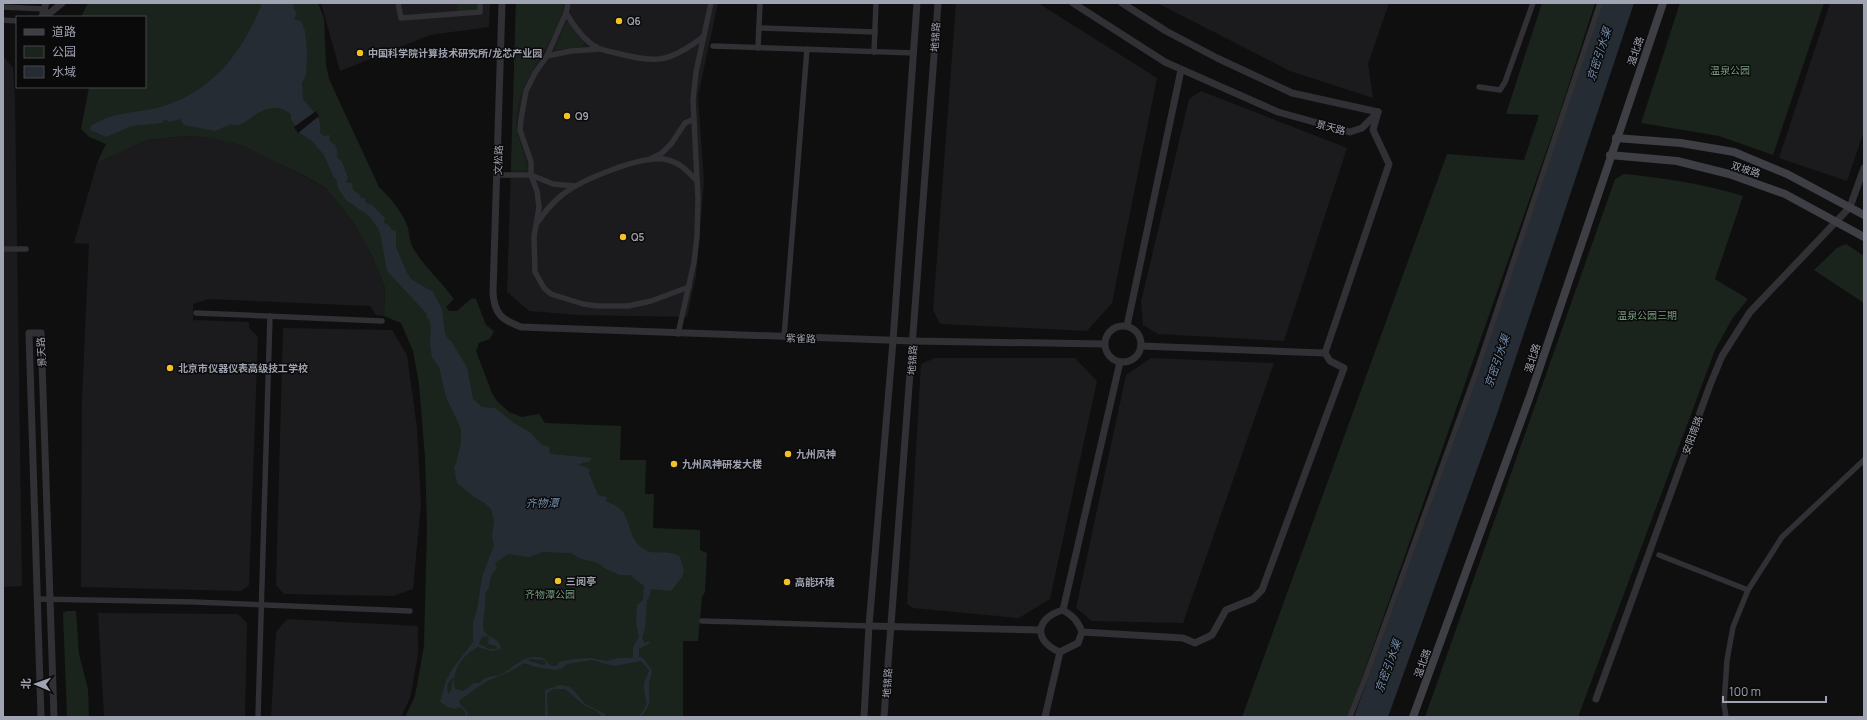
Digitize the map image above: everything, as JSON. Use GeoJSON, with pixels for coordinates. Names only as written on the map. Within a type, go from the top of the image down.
{"type":"FeatureCollection","features":[{"type":"Feature","properties":{"kind":"main road","name":"温北路"},"geometry":{"type":"LineString","coordinates":[[1413,717],[1530,396],[1610,155],[1663,3]]}},
{"type":"Feature","properties":{"kind":"main road","name":"双坡路"},"geometry":{"type":"LineString","coordinates":[[1616,138],[1681,143],[1734,152],[1787,174],[1864,215]]}},
{"type":"Feature","properties":{"kind":"main road","name":"双坡路"},"geometry":{"type":"LineString","coordinates":[[1610,155],[1677,161],[1729,174],[1785,194],[1864,237]]}},
{"type":"Feature","properties":{"kind":"street"},"geometry":{"type":"LineString","coordinates":[[46,16],[62,3]]}},
{"type":"Feature","properties":{"kind":"street"},"geometry":{"type":"LineString","coordinates":[[398,3],[401,18],[480,12],[480,3]]}},
{"type":"Feature","properties":{"kind":"street","name":"文松路"},"geometry":{"type":"LineString","coordinates":[[500,315],[494,305],[492,292],[502,3]]}},
{"type":"Feature","properties":{"kind":"street"},"geometry":{"type":"LineString","coordinates":[[568,3],[566,13],[547,56],[535,73],[526,91],[521,119],[520,130],[531,162],[531,175],[534,180],[538,199],[537,222],[534,237],[535,272],[544,288],[551,294],[583,304],[598,306],[628,306],[651,301],[689,287]]}},
{"type":"Feature","properties":{"kind":"street"},"geometry":{"type":"LineString","coordinates":[[678,334],[681,312],[689,287],[694,262],[697,236],[697,182],[693,100],[696,72],[710,3]]}},
{"type":"Feature","properties":{"kind":"street"},"geometry":{"type":"LineString","coordinates":[[758,48],[760,3]]}},
{"type":"Feature","properties":{"kind":"street"},"geometry":{"type":"LineString","coordinates":[[874,52],[876,3]]}},
{"type":"Feature","properties":{"kind":"street","name":"地锦路"},"geometry":{"type":"LineString","coordinates":[[864,717],[868,626],[893,341],[917,3]]}},
{"type":"Feature","properties":{"kind":"street","name":"地锦路"},"geometry":{"type":"LineString","coordinates":[[884,717],[938,3]]}},
{"type":"Feature","properties":{"kind":"street","name":"景天路"},"geometry":{"type":"LineString","coordinates":[[1073,3],[1165,62],[1278,112],[1350,132],[1362,128],[1378,112]]}},
{"type":"Feature","properties":{"kind":"street"},"geometry":{"type":"LineString","coordinates":[[1082,632],[1183,638],[1195,643],[1212,635],[1226,610],[1253,599],[1262,590],[1344,368],[1330,361],[1325,352],[1389,164],[1373,130],[1378,112],[1292,93],[1217,58],[1166,31],[1122,3]]}},
{"type":"Feature","properties":{"kind":"street"},"geometry":{"type":"LineString","coordinates":[[1479,87],[1500,90],[1505,82],[1533,3]]}},
{"type":"Feature","properties":{"kind":"street"},"geometry":{"type":"LineString","coordinates":[[1350,717],[1476,373],[1600,3]]}},
{"type":"Feature","properties":{"kind":"street"},"geometry":{"type":"LineString","coordinates":[[3,7],[46,6],[42,16]]}},
{"type":"Feature","properties":{"kind":"street"},"geometry":{"type":"LineString","coordinates":[[566,13],[584,38],[600,49]]}},
{"type":"Feature","properties":{"kind":"street"},"geometry":{"type":"LineString","coordinates":[[3,20],[16,21]]}},
{"type":"Feature","properties":{"kind":"street"},"geometry":{"type":"LineString","coordinates":[[759,28],[875,32]]}},
{"type":"Feature","properties":{"kind":"street"},"geometry":{"type":"LineString","coordinates":[[547,56],[571,51],[600,49],[652,60],[674,55],[689,48],[703,37]]}},
{"type":"Feature","properties":{"kind":"street"},"geometry":{"type":"LineString","coordinates":[[713,46],[914,53]]}},
{"type":"Feature","properties":{"kind":"street"},"geometry":{"type":"LineString","coordinates":[[784,337],[807,49]]}},
{"type":"Feature","properties":{"kind":"street"},"geometry":{"type":"LineString","coordinates":[[1127,326],[1181,70]]}},
{"type":"Feature","properties":{"kind":"street"},"geometry":{"type":"LineString","coordinates":[[537,222],[549,206],[575,186],[589,179],[648,160],[662,153],[676,138],[685,124],[694,119]]}},
{"type":"Feature","properties":{"kind":"street"},"geometry":{"type":"LineString","coordinates":[[648,160],[662,159],[677,163],[685,168],[697,182]]}},
{"type":"Feature","properties":{"kind":"street"},"geometry":{"type":"LineString","coordinates":[[1850,207],[1864,168]]}},
{"type":"Feature","properties":{"kind":"street"},"geometry":{"type":"LineString","coordinates":[[497,175],[531,175],[553,184],[575,186]]}},
{"type":"Feature","properties":{"kind":"street","name":"安阳南路"},"geometry":{"type":"LineString","coordinates":[[1596,699],[1710,385],[1722,356],[1750,312],[1850,207]]}},
{"type":"Feature","properties":{"kind":"street"},"geometry":{"type":"LineString","coordinates":[[3,248],[26,248]]}},
{"type":"Feature","properties":{"kind":"street"},"geometry":{"type":"LineString","coordinates":[[196,313],[382,321]]}},
{"type":"Feature","properties":{"kind":"street","name":"紫雀路"},"geometry":{"type":"LineString","coordinates":[[500,315],[509,322],[521,327],[893,341],[1104,344]]}},
{"type":"Feature","properties":{"kind":"street"},"geometry":{"type":"LineString","coordinates":[[258,717],[270,316]]}},
{"type":"Feature","properties":{"kind":"street"},"geometry":{"type":"LineString","coordinates":[[1116,326],[1127,326],[1132,328],[1139,336],[1141,346],[1136,356],[1131,360],[1120,362],[1109,356],[1104,344],[1107,334],[1111,329],[1116,326]]}},
{"type":"Feature","properties":{"kind":"street","name":"景天路"},"geometry":{"type":"LineString","coordinates":[[41,717],[29,333],[41,333],[54,717]]}},
{"type":"Feature","properties":{"kind":"street"},"geometry":{"type":"LineString","coordinates":[[1141,346],[1325,352]]}},
{"type":"Feature","properties":{"kind":"street"},"geometry":{"type":"LineString","coordinates":[[1063,610],[1120,362]]}},
{"type":"Feature","properties":{"kind":"street"},"geometry":{"type":"LineString","coordinates":[[1726,717],[1724,704],[1727,660],[1733,627],[1748,590],[1782,537],[1864,460]]}},
{"type":"Feature","properties":{"kind":"street"},"geometry":{"type":"LineString","coordinates":[[1659,554],[1748,590]]}},
{"type":"Feature","properties":{"kind":"street"},"geometry":{"type":"LineString","coordinates":[[37,599],[261,605],[410,611]]}},
{"type":"Feature","properties":{"kind":"street"},"geometry":{"type":"LineString","coordinates":[[1063,610],[1079,622],[1082,632],[1078,643],[1060,652],[1049,648],[1042,640],[1040,630],[1044,621],[1053,613],[1063,610]]}},
{"type":"Feature","properties":{"kind":"street"},"geometry":{"type":"LineString","coordinates":[[702,621],[1040,630]]}},
{"type":"Feature","properties":{"kind":"street"},"geometry":{"type":"LineString","coordinates":[[1045,717],[1060,652]]}},
{"type":"Feature","properties":{"kind":"shaded area","name":"中国科学院计算技术研究所/龙芯产业园"},"geometry":{"type":"Polygon","coordinates":[[[321,3],[490,3],[489,27],[430,35],[340,71],[321,3]]]}},
{"type":"Feature","properties":{"kind":"shaded area"},"geometry":{"type":"Polygon","coordinates":[[[516,3],[718,3],[698,96],[704,181],[696,276],[687,317],[579,315],[529,311],[507,292],[516,3]]]}},
{"type":"Feature","properties":{"kind":"shaded area"},"geometry":{"type":"Polygon","coordinates":[[[956,3],[1038,3],[1157,78],[1112,303],[1087,331],[940,324],[933,310],[956,3]]]}},
{"type":"Feature","properties":{"kind":"shaded area"},"geometry":{"type":"Polygon","coordinates":[[[1157,3],[1389,3],[1368,64],[1373,98],[1290,71],[1157,3]]]}},
{"type":"Feature","properties":{"kind":"shaded area"},"geometry":{"type":"Polygon","coordinates":[[[1830,3],[1864,3],[1864,131],[1847,181],[1779,158],[1830,3]]]}},
{"type":"Feature","properties":{"kind":"shaded area"},"geometry":{"type":"Polygon","coordinates":[[[3,56],[13,68],[15,99],[22,586],[3,587],[3,56]]]}},
{"type":"Feature","properties":{"kind":"shaded area"},"geometry":{"type":"Polygon","coordinates":[[[1201,91],[1347,148],[1284,341],[1158,334],[1143,325],[1141,302],[1189,99],[1201,91]]]}},
{"type":"Feature","properties":{"kind":"shaded area","name":"北京市仪器仪表高级技工学校"},"geometry":{"type":"Polygon","coordinates":[[[184,136],[201,137],[232,143],[248,148],[267,156],[326,188],[354,223],[372,256],[385,288],[384,316],[376,315],[370,306],[209,299],[193,304],[193,320],[249,322],[249,328],[258,337],[249,585],[241,591],[81,587],[82,398],[89,244],[74,243],[97,163],[147,140],[184,136]]]}},
{"type":"Feature","properties":{"kind":"shaded area"},"geometry":{"type":"Polygon","coordinates":[[[283,328],[392,330],[407,355],[417,428],[421,503],[413,589],[394,596],[284,594],[276,585],[283,328]]]}},
{"type":"Feature","properties":{"kind":"shaded area"},"geometry":{"type":"Polygon","coordinates":[[[935,358],[1075,358],[1097,381],[1050,599],[1019,618],[913,608],[907,604],[921,364],[935,358]]]}},
{"type":"Feature","properties":{"kind":"shaded area"},"geometry":{"type":"Polygon","coordinates":[[[1151,358],[1274,363],[1183,623],[1092,621],[1076,608],[1126,375],[1151,358]]]}},
{"type":"Feature","properties":{"kind":"shaded area"},"geometry":{"type":"Polygon","coordinates":[[[98,613],[238,614],[247,623],[245,717],[104,717],[98,613]]]}},
{"type":"Feature","properties":{"kind":"shaded area"},"geometry":{"type":"Polygon","coordinates":[[[287,619],[418,626],[418,655],[410,698],[401,717],[271,717],[276,632],[287,619]]]}},
{"type":"Feature","properties":{"kind":"green space","name":"齐物潭公园"},"geometry":{"type":"Polygon","coordinates":[[[88,3],[318,3],[324,19],[326,65],[329,79],[379,187],[402,215],[407,225],[413,248],[419,258],[454,299],[446,307],[449,311],[457,311],[472,298],[476,299],[486,325],[494,331],[490,339],[479,343],[476,351],[492,393],[497,401],[509,412],[522,417],[539,414],[545,423],[621,426],[620,460],[646,460],[645,494],[654,494],[653,528],[700,530],[700,550],[707,553],[705,592],[702,597],[698,641],[683,641],[683,717],[405,717],[415,696],[424,646],[427,527],[425,457],[419,384],[413,351],[401,323],[384,316],[385,288],[372,256],[354,223],[326,188],[248,148],[232,143],[201,137],[184,136],[147,140],[97,163],[106,144],[89,137],[81,129],[89,88],[146,88],[146,16],[82,16],[88,3]]]}},
{"type":"Feature","properties":{"kind":"green space"},"geometry":{"type":"Polygon","coordinates":[[[457,3],[477,3],[477,9],[461,12],[457,10],[457,3]]]}},
{"type":"Feature","properties":{"kind":"green space"},"geometry":{"type":"Polygon","coordinates":[[[516,3],[564,3],[560,20],[527,81],[521,96],[517,113],[517,131],[527,170],[516,171],[511,170],[516,3]]]}},
{"type":"Feature","properties":{"kind":"green space"},"geometry":{"type":"Polygon","coordinates":[[[1542,3],[1595,3],[1559,115],[1348,717],[1242,717],[1447,154],[1524,160],[1539,115],[1506,114],[1542,3]]]}},
{"type":"Feature","properties":{"kind":"green space","name":"温泉公园"},"geometry":{"type":"Polygon","coordinates":[[[1680,3],[1824,3],[1773,155],[1719,136],[1641,123],[1680,3]]]}},
{"type":"Feature","properties":{"kind":"green space"},"geometry":{"type":"Polygon","coordinates":[[[566,23],[570,23],[579,37],[583,39],[584,43],[581,47],[556,50],[556,45],[566,23]]]}},
{"type":"Feature","properties":{"kind":"green space","name":"温泉公园三期"},"geometry":{"type":"Polygon","coordinates":[[[1624,174],[1684,182],[1743,196],[1715,279],[1748,299],[1732,319],[1715,350],[1578,717],[1425,717],[1615,179],[1624,174]]]}},
{"type":"Feature","properties":{"kind":"green space"},"geometry":{"type":"Polygon","coordinates":[[[1846,244],[1864,256],[1864,303],[1814,270],[1837,248],[1846,244]]]}},
{"type":"Feature","properties":{"kind":"green space"},"geometry":{"type":"Polygon","coordinates":[[[67,611],[76,611],[79,654],[88,689],[89,717],[67,717],[63,613],[67,611]]]}},
{"type":"Feature","properties":{"kind":"water","name":"齐物潭"},"geometry":{"type":"Polygon","coordinates":[[[262,3],[290,3],[294,5],[294,10],[297,13],[294,19],[301,21],[305,31],[307,51],[306,75],[302,83],[303,99],[320,121],[320,133],[324,136],[330,135],[329,140],[335,144],[338,154],[336,156],[342,162],[348,178],[346,182],[352,183],[353,190],[359,194],[361,198],[365,198],[366,203],[372,205],[385,218],[384,223],[389,225],[392,230],[396,231],[396,247],[411,279],[433,292],[442,309],[445,333],[467,367],[473,399],[482,407],[495,408],[514,423],[530,432],[542,445],[550,447],[549,452],[551,454],[592,458],[589,462],[579,465],[590,469],[589,473],[598,495],[607,497],[606,501],[623,512],[628,521],[632,535],[638,544],[646,551],[671,553],[680,557],[684,571],[682,577],[671,591],[651,589],[647,600],[645,629],[642,638],[645,643],[648,641],[650,643],[639,649],[639,657],[643,658],[652,670],[652,673],[649,683],[649,704],[641,717],[638,717],[646,705],[644,685],[649,670],[641,661],[614,666],[592,660],[567,664],[561,669],[555,670],[536,667],[524,663],[511,671],[487,681],[460,700],[459,703],[467,711],[468,717],[466,717],[465,711],[460,707],[456,709],[447,707],[440,702],[446,681],[453,668],[473,642],[473,622],[477,610],[482,577],[494,545],[492,537],[494,520],[491,509],[486,504],[457,483],[454,467],[461,442],[461,429],[446,397],[439,367],[432,357],[430,345],[431,326],[429,319],[427,318],[427,314],[387,271],[378,228],[369,216],[346,200],[338,188],[336,178],[334,178],[324,155],[312,141],[300,133],[291,119],[291,114],[281,109],[272,108],[256,114],[243,123],[237,125],[231,124],[215,131],[184,125],[180,119],[169,122],[165,119],[162,123],[132,126],[106,137],[90,130],[91,126],[106,118],[153,109],[173,103],[191,94],[221,71],[244,40],[262,3]],[[543,552],[529,557],[508,554],[495,563],[497,568],[491,576],[489,588],[485,594],[483,629],[486,634],[499,643],[501,649],[492,651],[478,647],[472,650],[463,659],[456,670],[454,683],[455,689],[463,691],[474,683],[480,683],[486,678],[499,675],[520,661],[535,657],[544,659],[553,666],[556,666],[559,662],[573,659],[591,658],[607,661],[618,658],[633,658],[633,647],[639,637],[636,622],[637,605],[643,600],[644,586],[630,575],[620,575],[606,569],[598,563],[579,558],[571,553],[543,552]],[[487,636],[482,637],[479,644],[489,649],[497,649],[496,646],[488,644],[489,638],[487,636]],[[529,659],[529,661],[543,665],[546,664],[544,660],[529,659]],[[454,677],[447,687],[449,694],[454,677]]]}},
{"type":"Feature","properties":{"kind":"water","name":"京密引水渠"},"geometry":{"type":"Polygon","coordinates":[[[1602,3],[1634,3],[1497,414],[1388,717],[1354,717],[1479,371],[1602,3]]]}},
{"type":"Feature","properties":{"kind":"water"},"geometry":{"type":"Polygon","coordinates":[[[560,685],[574,690],[585,704],[608,717],[603,717],[595,710],[585,706],[565,689],[553,689],[547,694],[548,716],[545,717],[545,690],[560,685]]]}},
{"type":"Feature","properties":{"kind":"pier"},"geometry":{"type":"Polygon","coordinates":[[[316,111],[319,116],[298,133],[294,127],[316,111]]]}},
{"type":"Feature","properties":{"kind":"place","name":"Q6"},"geometry":{"type":"Point","coordinates":[619,21]}},
{"type":"Feature","properties":{"kind":"place","name":"中国科学院计算技术研究所/龙芯产业园"},"geometry":{"type":"Point","coordinates":[360,53]}},
{"type":"Feature","properties":{"kind":"place","name":"Q9"},"geometry":{"type":"Point","coordinates":[567,116]}},
{"type":"Feature","properties":{"kind":"place","name":"Q5"},"geometry":{"type":"Point","coordinates":[623,237]}},
{"type":"Feature","properties":{"kind":"place","name":"北京市仪器仪表高级技工学校"},"geometry":{"type":"Point","coordinates":[170,368]}},
{"type":"Feature","properties":{"kind":"place","name":"九州风神"},"geometry":{"type":"Point","coordinates":[788,454]}},
{"type":"Feature","properties":{"kind":"place","name":"九州风神研发大楼"},"geometry":{"type":"Point","coordinates":[674,464]}},
{"type":"Feature","properties":{"kind":"place","name":"三阅亭"},"geometry":{"type":"Point","coordinates":[558,581]}},
{"type":"Feature","properties":{"kind":"place","name":"高能环境"},"geometry":{"type":"Point","coordinates":[787,582]}}]}
